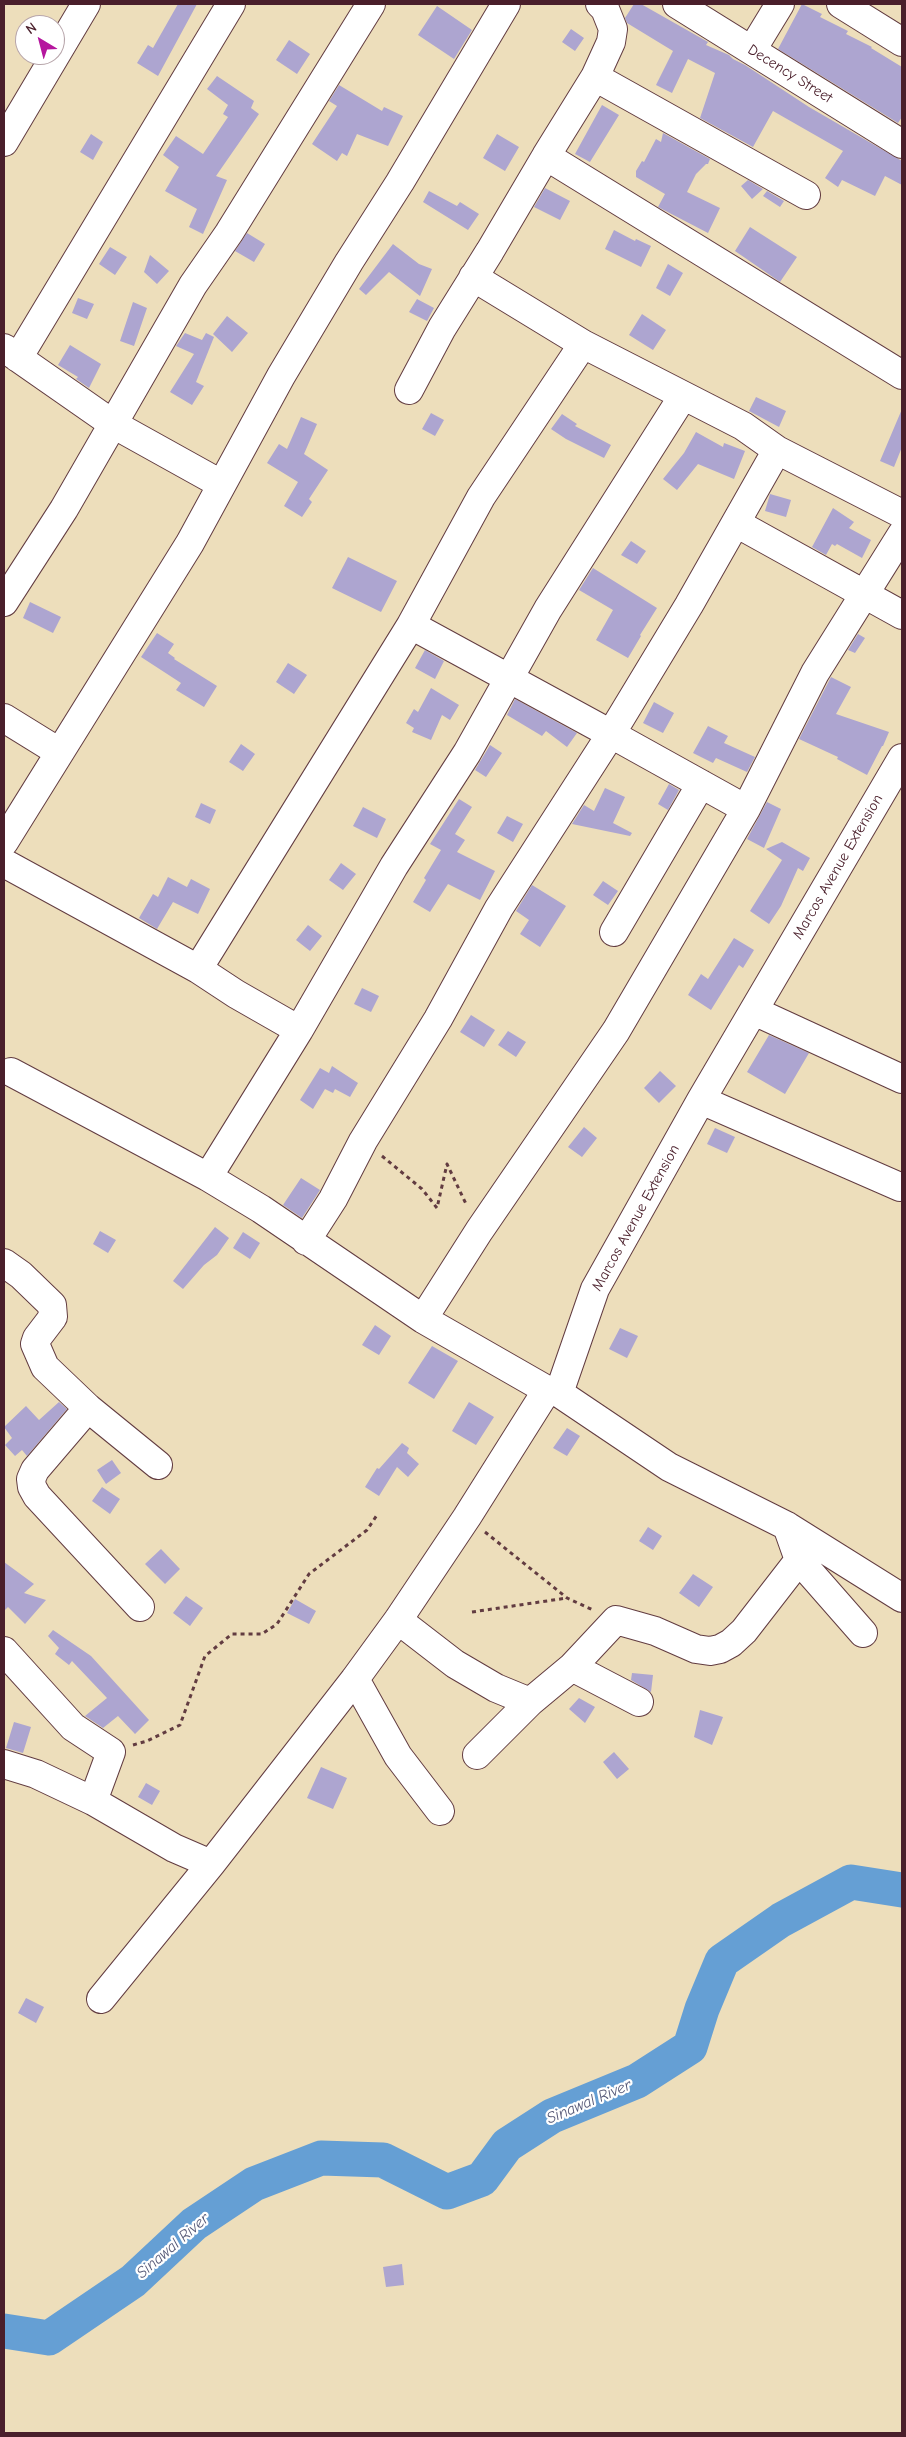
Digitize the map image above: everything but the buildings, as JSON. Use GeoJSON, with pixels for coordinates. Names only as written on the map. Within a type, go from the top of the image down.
{"type":"FeatureCollection","features":[{"type":"Feature","properties":{"kind":"street"},"geometry":{"type":"LineString","coordinates":[[4,142],[86,4]]}},
{"type":"Feature","properties":{"kind":"street"},"geometry":{"type":"LineString","coordinates":[[221,484],[113,424],[11,353],[231,4]]}},
{"type":"Feature","properties":{"kind":"street"},"geometry":{"type":"LineString","coordinates":[[4,602],[64,509],[193,285],[229,233],[372,4]]}},
{"type":"Feature","properties":{"kind":"street"},"geometry":{"type":"LineString","coordinates":[[4,842],[190,543],[281,376],[506,4]]}},
{"type":"Feature","properties":{"kind":"street"},"geometry":{"type":"LineString","coordinates":[[409,390],[473,278],[595,77],[611,42],[613,29],[605,9],[600,4]]}},
{"type":"Feature","properties":{"kind":"street","name":"Decency Street"},"geometry":{"type":"LineString","coordinates":[[679,4],[902,144]]}},
{"type":"Feature","properties":{"kind":"street"},"geometry":{"type":"LineString","coordinates":[[752,50],[780,4]]}},
{"type":"Feature","properties":{"kind":"street"},"geometry":{"type":"LineString","coordinates":[[841,4],[902,42]]}},
{"type":"Feature","properties":{"kind":"street"},"geometry":{"type":"LineString","coordinates":[[595,77],[806,195]]}},
{"type":"Feature","properties":{"kind":"street"},"geometry":{"type":"LineString","coordinates":[[546,156],[902,375]]}},
{"type":"Feature","properties":{"kind":"street"},"geometry":{"type":"LineString","coordinates":[[473,278],[583,344],[743,426],[778,450],[902,514]]}},
{"type":"Feature","properties":{"kind":"street"},"geometry":{"type":"LineString","coordinates":[[198,969],[411,625],[481,497],[583,344]]}},
{"type":"Feature","properties":{"kind":"street"},"geometry":{"type":"LineString","coordinates":[[208,1177],[298,1030],[394,866],[467,754],[548,609],[683,396]]}},
{"type":"Feature","properties":{"kind":"street"},"geometry":{"type":"LineString","coordinates":[[306,1241],[333,1199],[363,1141],[438,1019],[499,908],[611,734],[689,605],[778,450]]}},
{"type":"Feature","properties":{"kind":"street"},"geometry":{"type":"LineString","coordinates":[[736,522],[902,615]]}},
{"type":"Feature","properties":{"kind":"street"},"geometry":{"type":"LineString","coordinates":[[423,1319],[480,1231],[616,1031],[746,809],[815,673],[902,534]]}},
{"type":"Feature","properties":{"kind":"street"},"geometry":{"type":"LineString","coordinates":[[411,625],[509,677],[746,809]]}},
{"type":"Feature","properties":{"kind":"street"},"geometry":{"type":"LineString","coordinates":[[4,718],[59,752]]}},
{"type":"Feature","properties":{"kind":"street","name":"Marcos Avenue Extension"},"geometry":{"type":"LineString","coordinates":[[101,1999],[356,1679],[553,1391],[595,1289],[702,1100],[902,758]]}},
{"type":"Feature","properties":{"kind":"street"},"geometry":{"type":"LineString","coordinates":[[614,932],[701,784]]}},
{"type":"Feature","properties":{"kind":"street"},"geometry":{"type":"LineString","coordinates":[[4,863],[198,969],[236,994],[298,1030]]}},
{"type":"Feature","properties":{"kind":"street"},"geometry":{"type":"LineString","coordinates":[[754,1011],[902,1079]]}},
{"type":"Feature","properties":{"kind":"street"},"geometry":{"type":"LineString","coordinates":[[6,1074],[208,1177],[261,1209],[423,1319],[553,1391],[669,1467],[787,1526],[902,1598]]}},
{"type":"Feature","properties":{"kind":"street"},"geometry":{"type":"LineString","coordinates":[[702,1100],[900,1187]]}},
{"type":"Feature","properties":{"kind":"street"},"geometry":{"type":"LineString","coordinates":[[4,1263],[21,1275],[52,1305],[53,1317],[37,1338],[35,1344],[44,1367],[88,1408],[158,1465]]}},
{"type":"Feature","properties":{"kind":"street"},"geometry":{"type":"LineString","coordinates":[[88,1408],[35,1470],[31,1479],[32,1487],[37,1496],[140,1607]]}},
{"type":"Feature","properties":{"kind":"street"},"geometry":{"type":"LineString","coordinates":[[787,1526],[799,1560],[863,1633]]}},
{"type":"Feature","properties":{"kind":"street"},"geometry":{"type":"LineString","coordinates":[[477,1755],[530,1702],[572,1666],[616,1620],[655,1631],[696,1649],[710,1651],[720,1649],[744,1631],[799,1560]]}},
{"type":"Feature","properties":{"kind":"street"},"geometry":{"type":"LineString","coordinates":[[398,1620],[454,1664],[496,1688],[530,1702]]}},
{"type":"Feature","properties":{"kind":"street"},"geometry":{"type":"LineString","coordinates":[[4,1651],[73,1727],[111,1752],[92,1801]]}},
{"type":"Feature","properties":{"kind":"street"},"geometry":{"type":"LineString","coordinates":[[572,1666],[639,1702]]}},
{"type":"Feature","properties":{"kind":"street"},"geometry":{"type":"LineString","coordinates":[[356,1679],[398,1756],[440,1811]]}},
{"type":"Feature","properties":{"kind":"street"},"geometry":{"type":"LineString","coordinates":[[4,1764],[36,1774],[92,1801],[174,1848],[210,1864]]}},
{"type":"Feature","properties":{"kind":"path"},"geometry":{"type":"LineString","coordinates":[[363,1141],[422,1189],[437,1208],[447,1164],[480,1231]]}},
{"type":"Feature","properties":{"kind":"path"},"geometry":{"type":"LineString","coordinates":[[111,1752],[147,1741],[180,1725],[205,1656],[232,1634],[262,1634],[277,1624],[309,1574],[367,1530],[377,1515]]}},
{"type":"Feature","properties":{"kind":"path"},"geometry":{"type":"LineString","coordinates":[[468,1517],[567,1598],[616,1620]]}},
{"type":"Feature","properties":{"kind":"path"},"geometry":{"type":"LineString","coordinates":[[472,1612],[567,1598]]}},
{"type":"Feature","properties":{"kind":"waterway","name":"Sinawal River"},"geometry":{"type":"LineString","coordinates":[[4,2331],[49,2338],[133,2281],[194,2224],[254,2184],[321,2158],[383,2160],[447,2192],[482,2179],[507,2145],[552,2116],[637,2081],[690,2047],[702,2009],[722,1961],[781,1920],[851,1882],[902,1890]]}}]}
